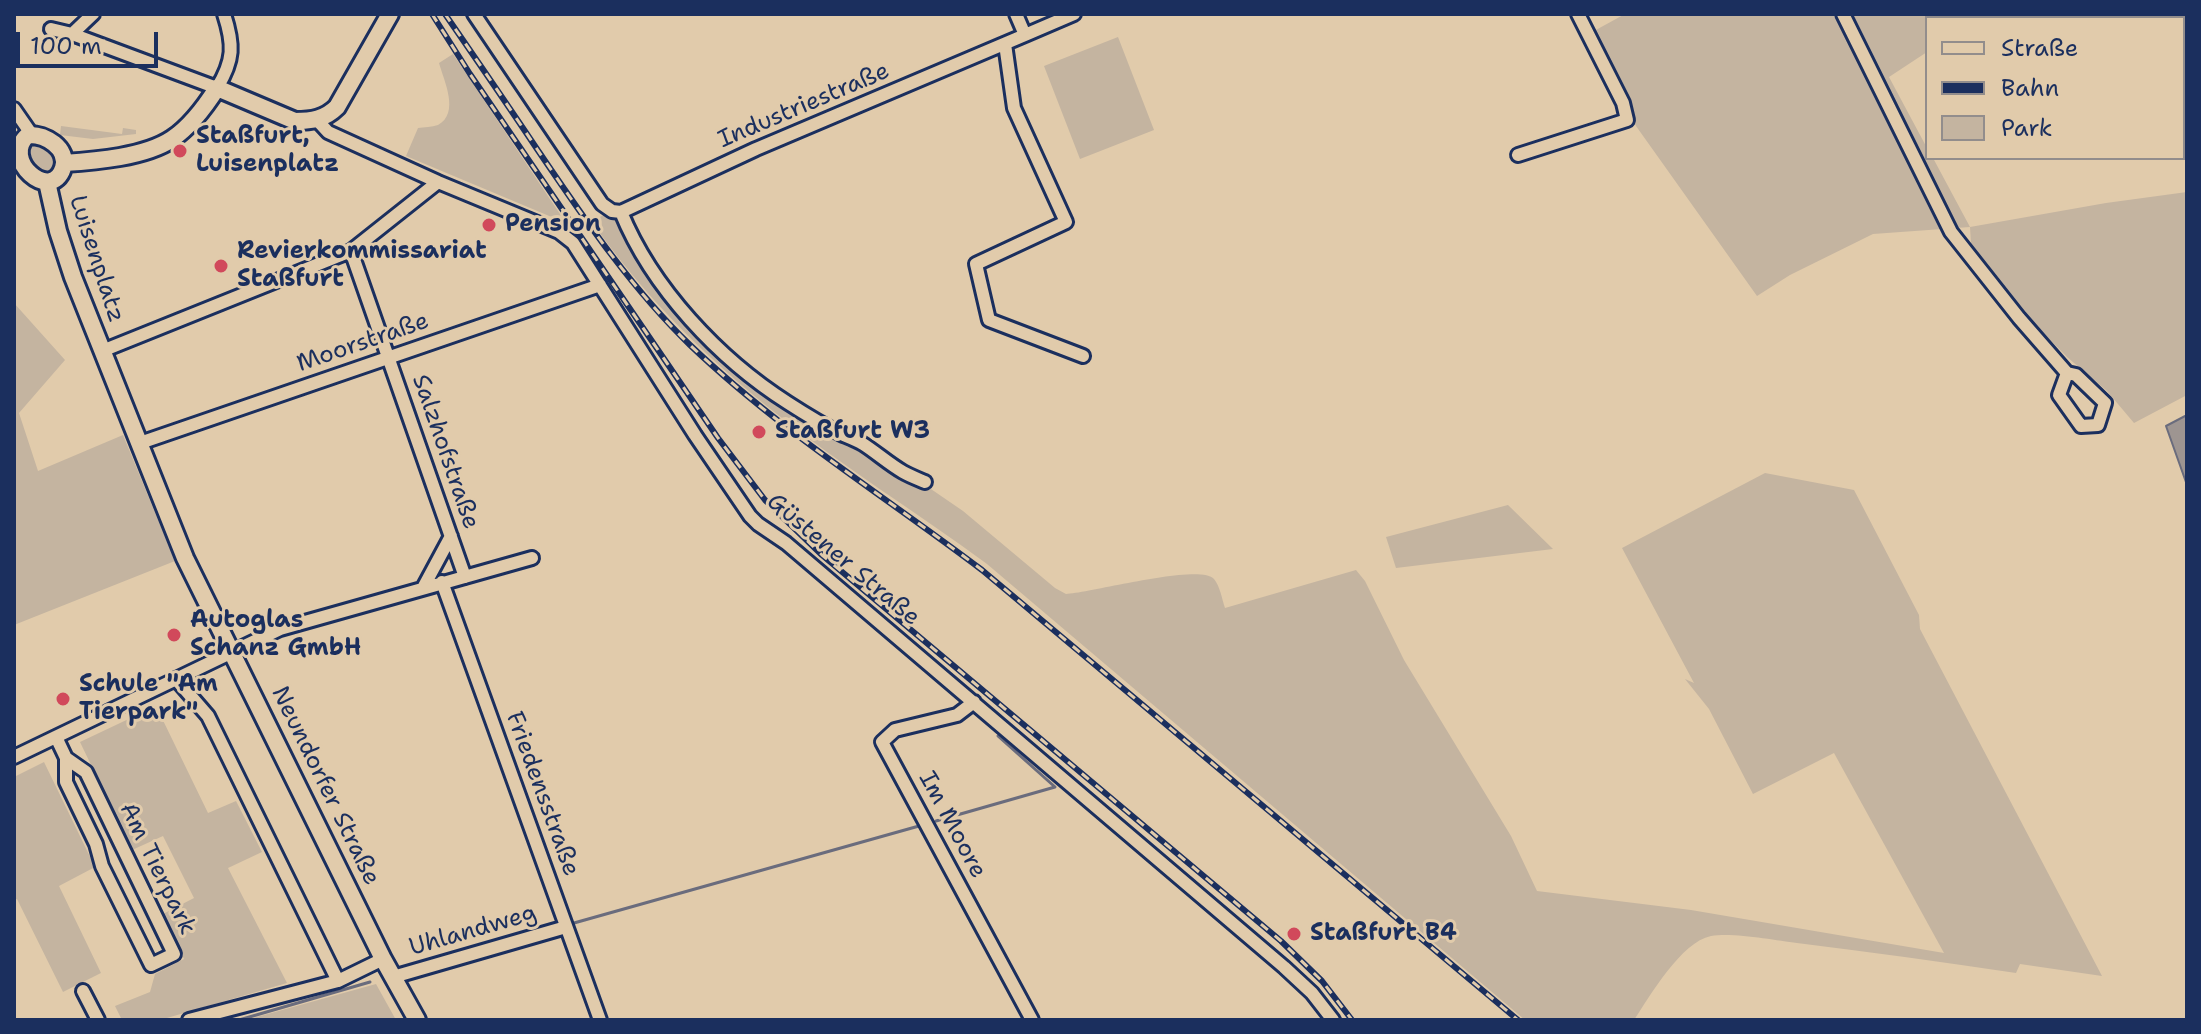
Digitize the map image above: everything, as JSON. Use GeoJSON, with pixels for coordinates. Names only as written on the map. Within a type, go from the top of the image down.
{"type":"FeatureCollection","features":[{"type":"Feature","properties":{"kind":"main road"},"geometry":{"type":"LineString","coordinates":[[317,120],[337,107],[390,14]]}},
{"type":"Feature","properties":{"kind":"main road","name":"Güstener Straße"},"geometry":{"type":"LineString","coordinates":[[217,88],[295,121],[317,120]]}},
{"type":"Feature","properties":{"kind":"main road"},"geometry":{"type":"LineString","coordinates":[[64,163],[126,155],[157,147],[188,126],[205,108],[217,88]]}},
{"type":"Feature","properties":{"kind":"main road","name":"Luisenplatz"},"geometry":{"type":"LineString","coordinates":[[42,136],[57,146],[64,163],[60,174],[47,182],[36,180],[19,168],[14,160],[17,145],[24,137],[42,136]]}},
{"type":"Feature","properties":{"kind":"main road","name":"Luisenplatz"},"geometry":{"type":"LineString","coordinates":[[47,182],[62,245],[102,351]]}},
{"type":"Feature","properties":{"kind":"main road","name":"Neundorfer Straße"},"geometry":{"type":"LineString","coordinates":[[102,351],[185,558],[383,959],[417,1020]]}},
{"type":"Feature","properties":{"kind":"street"},"geometry":{"type":"LineString","coordinates":[[72,34],[93,14]]}},
{"type":"Feature","properties":{"kind":"street"},"geometry":{"type":"LineString","coordinates":[[51,29],[217,88],[230,63],[232,49],[224,14]]}},
{"type":"Feature","properties":{"kind":"street"},"geometry":{"type":"LineString","coordinates":[[474,14],[602,204],[612,211],[621,212],[647,264],[705,334],[742,369],[786,402],[860,442],[905,474],[925,482]]}},
{"type":"Feature","properties":{"kind":"street"},"geometry":{"type":"LineString","coordinates":[[1016,14],[1025,35]]}},
{"type":"Feature","properties":{"kind":"street","name":"Industriestraße"},"geometry":{"type":"LineString","coordinates":[[621,212],[756,149],[1074,14]]}},
{"type":"Feature","properties":{"kind":"street"},"geometry":{"type":"LineString","coordinates":[[1518,155],[1627,120],[1623,103],[1578,14]]}},
{"type":"Feature","properties":{"kind":"street"},"geometry":{"type":"LineString","coordinates":[[1843,14],[1951,232],[2067,373],[2076,375],[2105,403],[2098,425],[2081,426],[2059,395],[2067,373]]}},
{"type":"Feature","properties":{"kind":"street"},"geometry":{"type":"LineString","coordinates":[[1005,44],[1014,108],[1066,222],[976,264],[989,320],[1083,356]]}},
{"type":"Feature","properties":{"kind":"street"},"geometry":{"type":"LineString","coordinates":[[14,109],[32,135]]}},
{"type":"Feature","properties":{"kind":"street","name":"Güstener Straße"},"geometry":{"type":"LineString","coordinates":[[317,120],[328,132],[559,232],[573,243],[750,516],[786,543],[1284,967],[1312,993],[1333,1020]]}},
{"type":"Feature","properties":{"kind":"street"},"geometry":{"type":"LineString","coordinates":[[102,351],[351,251],[438,182]]}},
{"type":"Feature","properties":{"kind":"street","name":"Salzhofstraße"},"geometry":{"type":"LineString","coordinates":[[351,251],[465,577]]}},
{"type":"Feature","properties":{"kind":"street","name":"Moorstraße"},"geometry":{"type":"LineString","coordinates":[[140,443],[600,285]]}},
{"type":"Feature","properties":{"kind":"street"},"geometry":{"type":"LineString","coordinates":[[423,588],[451,536]]}},
{"type":"Feature","properties":{"kind":"street"},"geometry":{"type":"LineString","coordinates":[[14,757],[280,629],[532,558]]}},
{"type":"Feature","properties":{"kind":"street","name":"Friedensstraße"},"geometry":{"type":"LineString","coordinates":[[442,582],[600,1020]]}},
{"type":"Feature","properties":{"kind":"street"},"geometry":{"type":"LineString","coordinates":[[176,679],[208,716],[338,981]]}},
{"type":"Feature","properties":{"kind":"street","name":"Im Moore"},"geometry":{"type":"LineString","coordinates":[[974,702],[957,715],[895,730],[882,742],[1032,1020]]}},
{"type":"Feature","properties":{"kind":"street","name":"Am Tierpark"},"geometry":{"type":"LineString","coordinates":[[56,737],[66,758],[66,782],[96,844],[102,866],[151,965],[174,954],[86,772],[66,758]]}},
{"type":"Feature","properties":{"kind":"street","name":"Uhlandweg"},"geometry":{"type":"LineString","coordinates":[[393,977],[566,927]]}},
{"type":"Feature","properties":{"kind":"street"},"geometry":{"type":"LineString","coordinates":[[189,1020],[338,981],[383,959]]}},
{"type":"Feature","properties":{"kind":"street"},"geometry":{"type":"LineString","coordinates":[[83,991],[98,1020]]}},
{"type":"Feature","properties":{"kind":"green space"},"geometry":{"type":"Polygon","coordinates":[[[1625,14],[1953,14],[1925,16],[1925,53],[1889,77],[1925,144],[1925,160],[1934,160],[1970,227],[1873,234],[1790,275],[1757,296],[1636,126],[1594,31],[1625,14]]]}},
{"type":"Feature","properties":{"kind":"green space"},"geometry":{"type":"Polygon","coordinates":[[[1118,37],[1154,130],[1080,159],[1044,66],[1118,37]]]}},
{"type":"Feature","properties":{"kind":"green space"},"geometry":{"type":"Polygon","coordinates":[[[453,54],[566,223],[406,156],[418,128],[438,125],[445,120],[449,96],[439,63],[453,54]]]}},
{"type":"Feature","properties":{"kind":"green space"},"geometry":{"type":"Polygon","coordinates":[[[61,126],[122,134],[123,128],[136,130],[136,134],[93,139],[60,135],[61,126]]]}},
{"type":"Feature","properties":{"kind":"green space"},"geometry":{"type":"Polygon","coordinates":[[[31,143],[43,146],[50,152],[55,164],[51,172],[40,174],[22,152],[31,143]]]}},
{"type":"Feature","properties":{"kind":"green space"},"geometry":{"type":"Polygon","coordinates":[[[2187,192],[2187,395],[2134,423],[2107,391],[2067,357],[2024,313],[1971,244],[1970,227],[2187,192]]]}},
{"type":"Feature","properties":{"kind":"green space"},"geometry":{"type":"Polygon","coordinates":[[[605,214],[622,223],[643,266],[784,405],[848,447],[859,445],[921,490],[928,487],[963,511],[1066,594],[1167,576],[1204,575],[1216,582],[1225,608],[1356,570],[1365,581],[1404,660],[1511,836],[1537,891],[1691,910],[1944,953],[1834,753],[1753,794],[1709,709],[1685,679],[1694,683],[1622,548],[1765,473],[1854,490],[1919,615],[1920,629],[2102,976],[2020,964],[2016,973],[1766,938],[1720,935],[1700,940],[1689,948],[1657,984],[1634,1020],[1525,1020],[987,564],[825,451],[723,369],[653,299],[611,249],[592,222],[605,214]]]}},
{"type":"Feature","properties":{"kind":"green space"},"geometry":{"type":"Polygon","coordinates":[[[14,303],[65,360],[19,413],[38,471],[123,435],[175,561],[14,625],[14,303]]]}},
{"type":"Feature","properties":{"kind":"green space"},"geometry":{"type":"Polygon","coordinates":[[[1508,505],[1553,549],[1396,568],[1386,537],[1508,505]]]}},
{"type":"Feature","properties":{"kind":"green space"},"geometry":{"type":"Polygon","coordinates":[[[156,706],[208,813],[236,801],[262,852],[228,868],[287,983],[160,1020],[122,1020],[115,1006],[150,992],[155,974],[184,959],[163,914],[194,898],[163,836],[132,850],[80,742],[156,706]]]}},
{"type":"Feature","properties":{"kind":"green space"},"geometry":{"type":"Polygon","coordinates":[[[44,762],[95,867],[59,886],[101,973],[63,992],[17,899],[14,900],[14,777],[44,762]]]}},
{"type":"Feature","properties":{"kind":"green space"},"geometry":{"type":"Polygon","coordinates":[[[376,984],[396,1020],[246,1020],[376,984]]]}},
{"type":"Feature","properties":{"kind":"shaded area"},"geometry":{"type":"Polygon","coordinates":[[[2187,415],[2187,485],[2166,426],[2187,415]]]}},
{"type":"Feature","properties":{"kind":"waterway"},"geometry":{"type":"LineString","coordinates":[[936,821],[1055,787],[998,736]]}},
{"type":"Feature","properties":{"kind":"waterway"},"geometry":{"type":"LineString","coordinates":[[574,923],[919,826]]}},
{"type":"Feature","properties":{"kind":"waterway"},"geometry":{"type":"LineString","coordinates":[[239,1020],[370,982]]}},
{"type":"Feature","properties":{"kind":"railway"},"geometry":{"type":"LineString","coordinates":[[432,14],[718,438],[765,500],[822,555],[1281,941],[1322,981],[1352,1020]]}},
{"type":"Feature","properties":{"kind":"railway"},"geometry":{"type":"LineString","coordinates":[[445,14],[609,251],[647,300],[690,345],[796,434],[982,570],[1518,1020]]}},
{"type":"Feature","properties":{"kind":"place","name":"Staßfurt, Luisenplatz"},"geometry":{"type":"Point","coordinates":[180,151]}},
{"type":"Feature","properties":{"kind":"place","name":"Pension"},"geometry":{"type":"Point","coordinates":[489,225]}},
{"type":"Feature","properties":{"kind":"place","name":"Revierkommissariat Staßfurt"},"geometry":{"type":"Point","coordinates":[221,266]}},
{"type":"Feature","properties":{"kind":"place","name":"Staßfurt W3"},"geometry":{"type":"Point","coordinates":[759,432]}},
{"type":"Feature","properties":{"kind":"place","name":"Autoglas Schanz GmbH"},"geometry":{"type":"Point","coordinates":[174,635]}},
{"type":"Feature","properties":{"kind":"place","name":"Schule \"Am Tierpark\""},"geometry":{"type":"Point","coordinates":[63,699]}},
{"type":"Feature","properties":{"kind":"place","name":"Staßfurt B4"},"geometry":{"type":"Point","coordinates":[1294,934]}}]}
